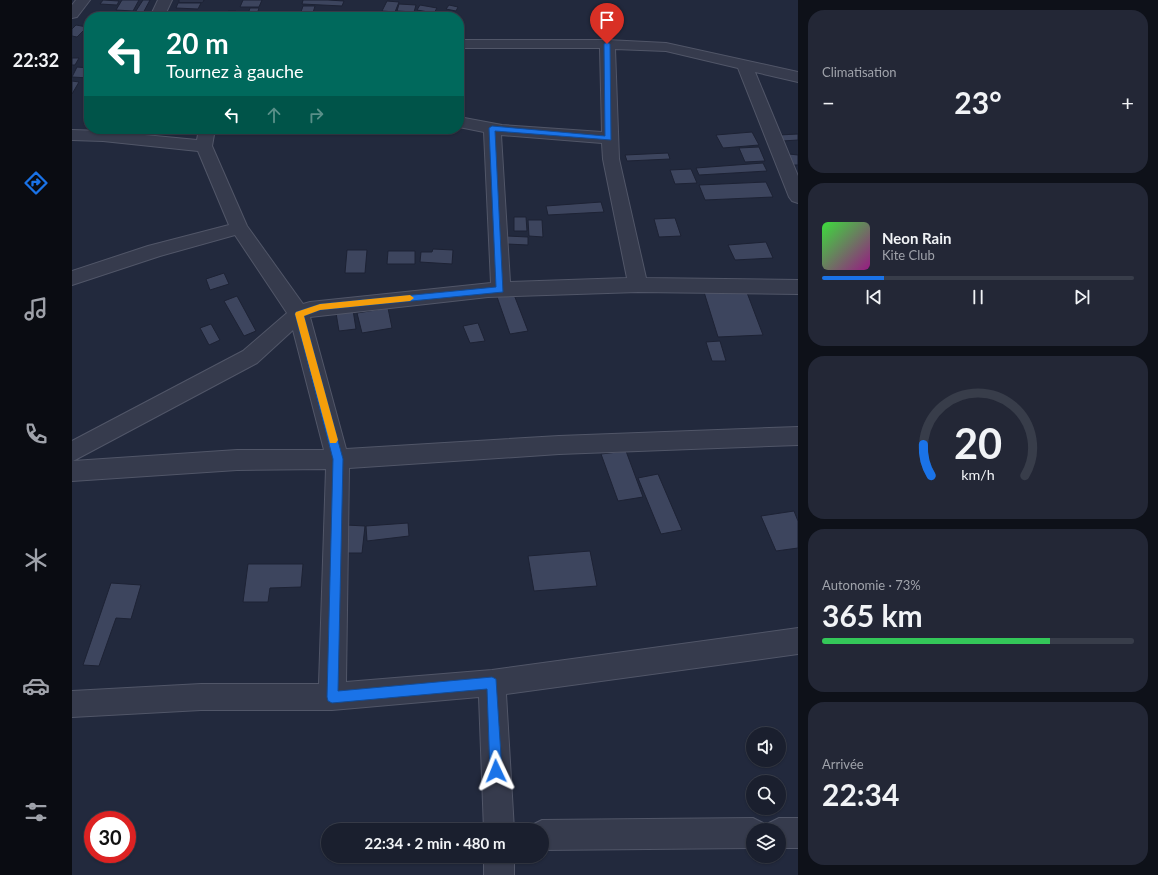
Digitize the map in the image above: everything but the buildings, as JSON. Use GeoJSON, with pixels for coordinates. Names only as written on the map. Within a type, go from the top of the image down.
{"type":"FeatureCollection","features":[{"type":"Feature","properties":{"kind":"street"},"geometry":{"type":"LineString","coordinates":[[72,14],[83,0]]}},
{"type":"Feature","properties":{"kind":"street"},"geometry":{"type":"LineString","coordinates":[[160,12],[165,0]]}},
{"type":"Feature","properties":{"kind":"street"},"geometry":{"type":"LineString","coordinates":[[464,44],[607,44],[666,47],[798,77]]}},
{"type":"Feature","properties":{"kind":"street"},"geometry":{"type":"LineString","coordinates":[[607,44],[609,138],[616,188],[638,285]]}},
{"type":"Feature","properties":{"kind":"street"},"geometry":{"type":"LineString","coordinates":[[744,64],[798,197]]}},
{"type":"Feature","properties":{"kind":"street"},"geometry":{"type":"LineString","coordinates":[[464,123],[492,128],[609,138]]}},
{"type":"Feature","properties":{"kind":"street"},"geometry":{"type":"LineString","coordinates":[[492,128],[501,290]]}},
{"type":"Feature","properties":{"kind":"street"},"geometry":{"type":"LineString","coordinates":[[72,135],[88,134]]}},
{"type":"Feature","properties":{"kind":"street"},"geometry":{"type":"LineString","coordinates":[[125,134],[205,138],[239,228],[299,314],[338,459],[332,697]]}},
{"type":"Feature","properties":{"kind":"street"},"geometry":{"type":"LineString","coordinates":[[72,278],[155,251],[239,228]]}},
{"type":"Feature","properties":{"kind":"street"},"geometry":{"type":"LineString","coordinates":[[72,452],[250,357],[299,314],[320,307],[501,290],[638,285],[798,286]]}},
{"type":"Feature","properties":{"kind":"street"},"geometry":{"type":"LineString","coordinates":[[72,472],[237,460],[338,459],[559,446],[798,436]]}},
{"type":"Feature","properties":{"kind":"street"},"geometry":{"type":"LineString","coordinates":[[72,704],[201,697],[332,697],[492,683],[798,641]]}},
{"type":"Feature","properties":{"kind":"street"},"geometry":{"type":"LineString","coordinates":[[492,683],[498,823]]}},
{"type":"Feature","properties":{"kind":"street"},"geometry":{"type":"LineString","coordinates":[[786,833],[798,833]]}},
{"type":"Feature","properties":{"kind":"street"},"geometry":{"type":"LineString","coordinates":[[549,835],[746,834]]}},
{"type":"Feature","properties":{"kind":"street"},"geometry":{"type":"LineString","coordinates":[[499,863],[499,875]]}},
{"type":"Feature","properties":{"kind":"slow traffic"},"geometry":{"type":"LineString","coordinates":[[333,440],[299,314],[310,309],[320,307],[410,298]]}},
{"type":"Feature","properties":{"kind":"route"},"geometry":{"type":"LineString","coordinates":[[496,771],[492,683],[332,697],[338,459],[299,314],[310,309],[320,307],[488,290],[501,290],[492,128],[609,138],[607,44]]}}]}
